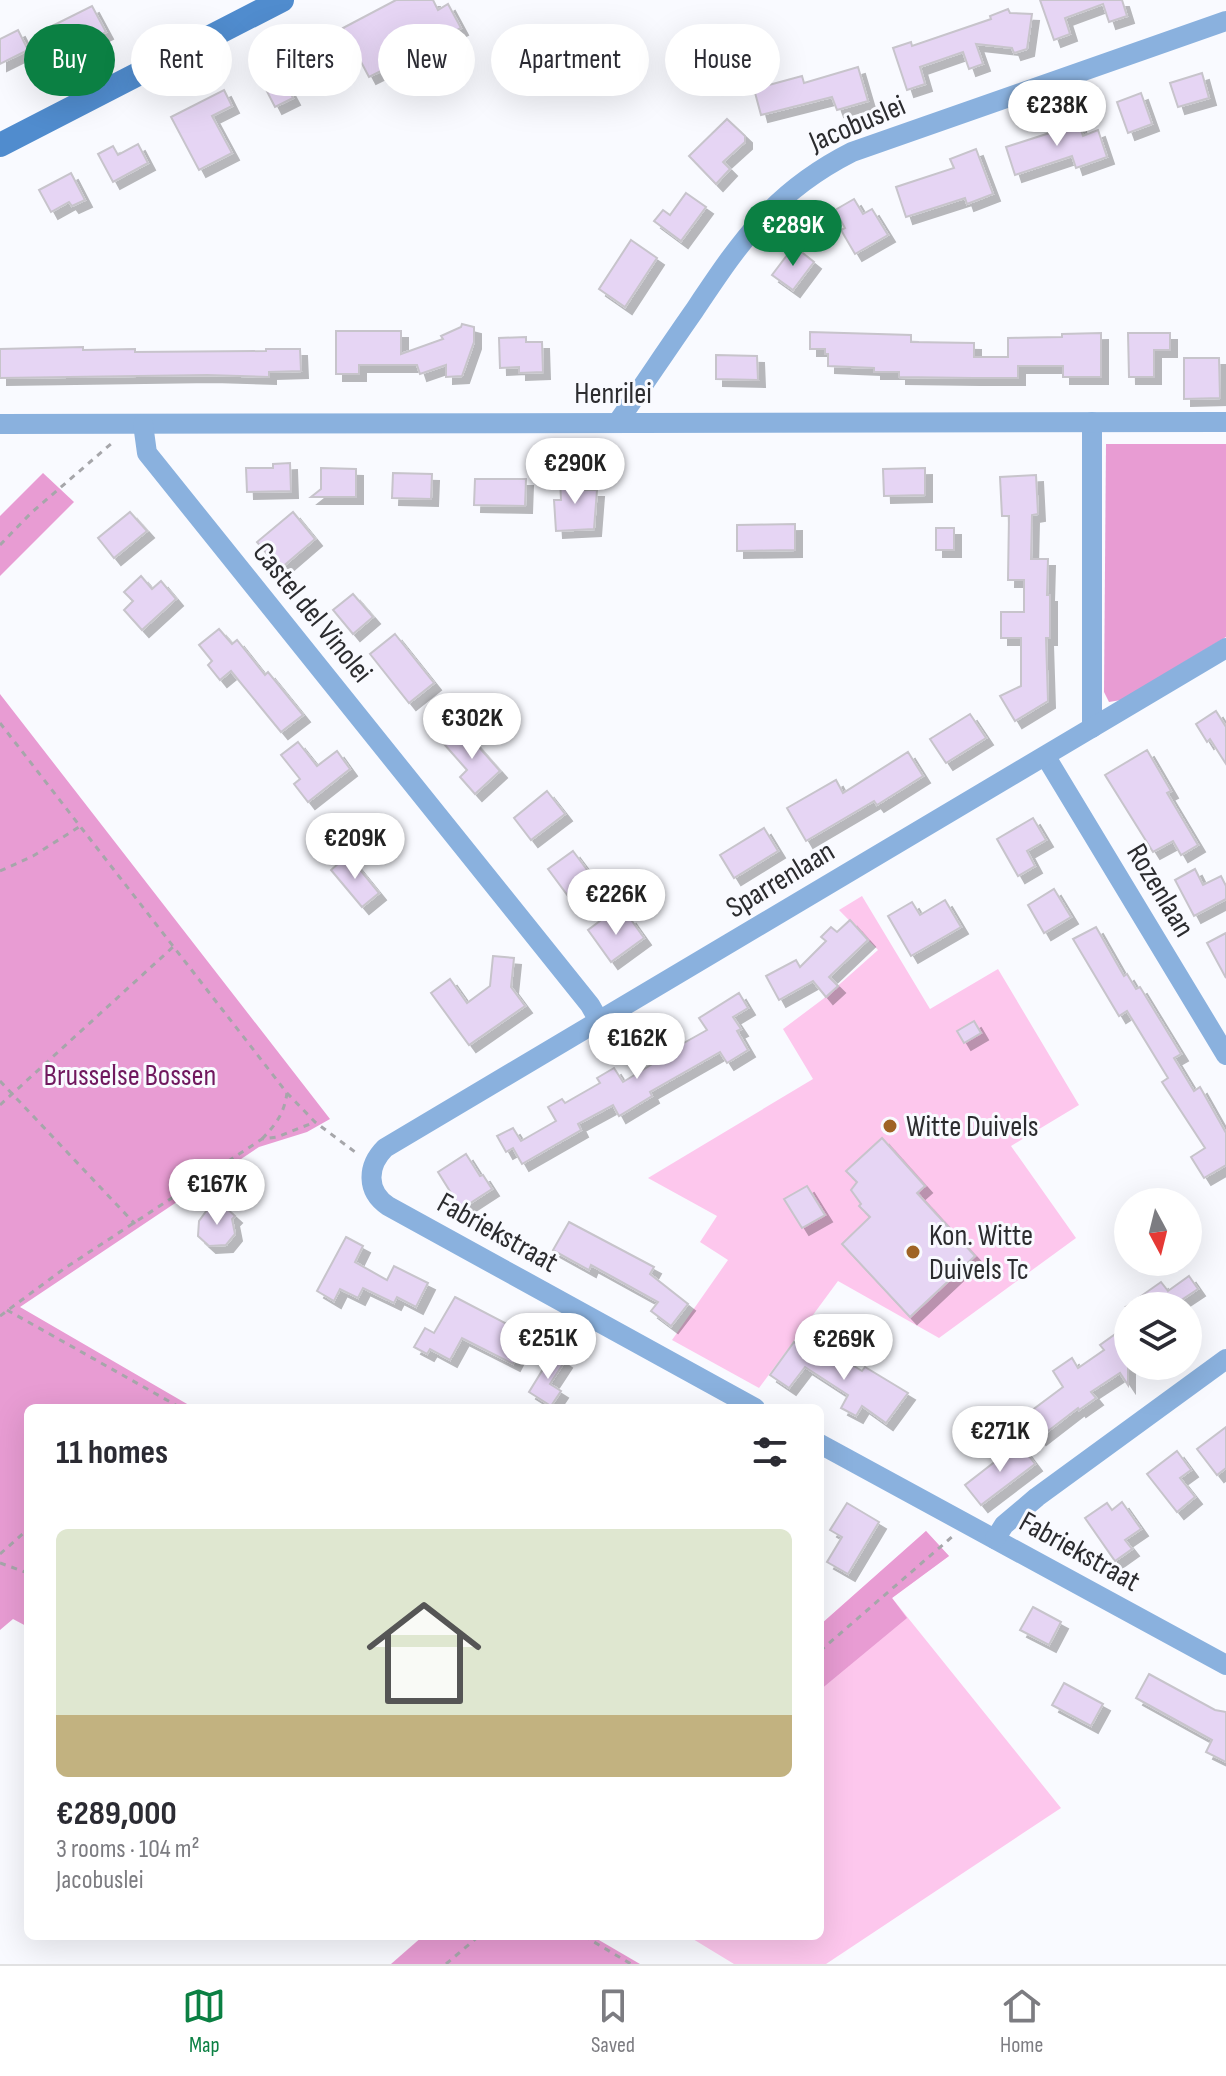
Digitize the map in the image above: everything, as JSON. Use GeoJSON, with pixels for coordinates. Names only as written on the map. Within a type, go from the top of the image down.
{"type":"FeatureCollection","features":[{"type":"Feature","properties":{"kind":"street"},"geometry":{"type":"LineString","coordinates":[[0,145],[282,0]]}},
{"type":"Feature","properties":{"kind":"street","name":"Jacobuslei"},"geometry":{"type":"LineString","coordinates":[[617,423],[742,240],[774,205],[811,175],[863,148],[1226,21]]}},
{"type":"Feature","properties":{"kind":"street"},"geometry":{"type":"LineString","coordinates":[[1092,422],[1092,728]]}},
{"type":"Feature","properties":{"kind":"street","name":"Henrilei"},"geometry":{"type":"LineString","coordinates":[[0,424],[1226,422]]}},
{"type":"Feature","properties":{"kind":"street","name":"Castel del Vinolei"},"geometry":{"type":"LineString","coordinates":[[143,424],[147,453],[580,993],[599,1021]]}},
{"type":"Feature","properties":{"kind":"street","name":"Sparrenlaan"},"geometry":{"type":"LineString","coordinates":[[376,1157],[385,1148],[1226,648]]}},
{"type":"Feature","properties":{"kind":"street","name":"Rozenlaan"},"geometry":{"type":"LineString","coordinates":[[1046,757],[1218,1024],[1226,1055]]}},
{"type":"Feature","properties":{"kind":"street","name":"Fabriekstraat"},"geometry":{"type":"LineString","coordinates":[[376,1157],[371,1169],[372,1188],[388,1206],[748,1404]]}},
{"type":"Feature","properties":{"kind":"street"},"geometry":{"type":"LineString","coordinates":[[995,1539],[1004,1525],[1037,1497],[1226,1359]]}},
{"type":"Feature","properties":{"kind":"street","name":"Fabriekstraat"},"geometry":{"type":"LineString","coordinates":[[824,1446],[1226,1665]]}},
{"type":"Feature","properties":{"kind":"path"},"geometry":{"type":"LineString","coordinates":[[0,545],[31,513],[106,447],[143,424]]}},
{"type":"Feature","properties":{"kind":"path"},"geometry":{"type":"LineString","coordinates":[[0,723],[287,1093],[315,1122],[361,1156],[376,1157]]}},
{"type":"Feature","properties":{"kind":"path"},"geometry":{"type":"LineString","coordinates":[[0,871],[33,856],[79,827]]}},
{"type":"Feature","properties":{"kind":"path"},"geometry":{"type":"LineString","coordinates":[[0,1105],[173,947]]}},
{"type":"Feature","properties":{"kind":"path"},"geometry":{"type":"LineString","coordinates":[[0,1081],[135,1224]]}},
{"type":"Feature","properties":{"kind":"path"},"geometry":{"type":"LineString","coordinates":[[0,1316],[65,1268],[262,1139],[278,1123],[285,1109],[287,1093]]}},
{"type":"Feature","properties":{"kind":"path"},"geometry":{"type":"LineString","coordinates":[[262,1139],[277,1137],[315,1122]]}},
{"type":"Feature","properties":{"kind":"path"},"geometry":{"type":"LineString","coordinates":[[7,1310],[173,1403]]}},
{"type":"Feature","properties":{"kind":"path"},"geometry":{"type":"LineString","coordinates":[[824,1648],[965,1524]]}},
{"type":"Feature","properties":{"kind":"path"},"geometry":{"type":"LineString","coordinates":[[0,1554],[24,1533]]}},
{"type":"Feature","properties":{"kind":"path"},"geometry":{"type":"LineString","coordinates":[[0,1563],[24,1572]]}},
{"type":"Feature","properties":{"kind":"path"},"geometry":{"type":"LineString","coordinates":[[446,1964],[474,1940]]}},
{"type":"Feature","properties":{"kind":"path"},"geometry":{"type":"LineString","coordinates":[[591,1940],[631,1964]]}},
{"type":"Feature","properties":{"kind":"shaded area","name":"Witte Duivels"},"geometry":{"type":"Polygon","coordinates":[[[862,896],[930,1009],[998,969],[1079,1105],[1011,1146],[1076,1238],[939,1338],[838,1281],[759,1388],[672,1340],[728,1260],[700,1242],[717,1216],[648,1178],[813,1079],[783,1029],[823,999],[878,950],[839,910],[862,896]]]}},
{"type":"Feature","properties":{"kind":"shaded area"},"geometry":{"type":"Polygon","coordinates":[[[926,1531],[949,1556],[892,1598],[1061,1808],[826,1964],[734,1964],[695,1940],[824,1940],[824,1621],[926,1531]]]}},
{"type":"Feature","properties":{"kind":"green space"},"geometry":{"type":"Polygon","coordinates":[[[1106,444],[1226,444],[1226,637],[1121,700],[1109,702],[1104,692],[1106,444]]]}},
{"type":"Feature","properties":{"kind":"green space"},"geometry":{"type":"Polygon","coordinates":[[[43,473],[74,502],[0,576],[0,516],[43,473]]]}},
{"type":"Feature","properties":{"kind":"green space","name":"Brusselse Bossen"},"geometry":{"type":"Polygon","coordinates":[[[0,694],[330,1119],[307,1132],[259,1147],[20,1307],[187,1404],[24,1404],[24,1625],[13,1619],[0,1630],[0,694]]]}},
{"type":"Feature","properties":{"kind":"green space"},"geometry":{"type":"Polygon","coordinates":[[[926,1531],[949,1556],[892,1598],[907,1618],[824,1687],[824,1621],[926,1531]]]}},
{"type":"Feature","properties":{"kind":"green space"},"geometry":{"type":"Polygon","coordinates":[[[418,1940],[599,1940],[640,1964],[391,1964],[418,1940]]]}},
{"type":"Feature","properties":{"kind":"building"},"geometry":{"type":"Polygon","coordinates":[[[396,0],[433,0],[438,10],[448,4],[459,24],[378,24],[378,72],[369,77],[362,64],[362,24],[351,24],[396,0]]]}},
{"type":"Feature","properties":{"kind":"building"},"geometry":{"type":"Polygon","coordinates":[[[1040,0],[1122,0],[1127,16],[1109,22],[1103,4],[1065,18],[1070,34],[1054,40],[1040,0]]]}},
{"type":"Feature","properties":{"kind":"building"},"geometry":{"type":"Polygon","coordinates":[[[92,6],[102,24],[56,24],[92,6]]]}},
{"type":"Feature","properties":{"kind":"building"},"geometry":{"type":"Polygon","coordinates":[[[1008,9],[1010,13],[1032,14],[1027,49],[1014,53],[1012,48],[976,44],[983,64],[969,69],[963,52],[920,67],[925,84],[907,90],[893,48],[911,42],[912,46],[991,19],[990,16],[1008,9]]]}},
{"type":"Feature","properties":{"kind":"building"},"geometry":{"type":"Polygon","coordinates":[[[18,30],[24,42],[24,52],[0,64],[0,39],[18,30]]]}},
{"type":"Feature","properties":{"kind":"building"},"geometry":{"type":"Polygon","coordinates":[[[858,67],[868,101],[837,110],[832,97],[761,115],[756,96],[780,96],[780,82],[802,76],[804,83],[858,67]]]}},
{"type":"Feature","properties":{"kind":"building"},"geometry":{"type":"Polygon","coordinates":[[[1202,73],[1209,98],[1178,107],[1170,83],[1202,73]]]}},
{"type":"Feature","properties":{"kind":"building"},"geometry":{"type":"Polygon","coordinates":[[[1141,93],[1152,124],[1128,133],[1117,102],[1141,93]]]}},
{"type":"Feature","properties":{"kind":"building"},"geometry":{"type":"Polygon","coordinates":[[[212,96],[227,96],[232,106],[212,116],[232,153],[199,170],[171,117],[212,96]]]}},
{"type":"Feature","properties":{"kind":"building"},"geometry":{"type":"Polygon","coordinates":[[[269,96],[292,96],[293,98],[275,107],[269,96]]]}},
{"type":"Feature","properties":{"kind":"building"},"geometry":{"type":"Polygon","coordinates":[[[1076,116],[1083,136],[1098,130],[1107,157],[1076,168],[1072,156],[1015,175],[1006,147],[1062,129],[1060,122],[1076,116]]]}},
{"type":"Feature","properties":{"kind":"building"},"geometry":{"type":"Polygon","coordinates":[[[727,119],[745,136],[745,142],[723,162],[730,169],[716,184],[689,156],[727,119]]]}},
{"type":"Feature","properties":{"kind":"building"},"geometry":{"type":"Polygon","coordinates":[[[138,144],[148,163],[113,182],[98,154],[113,146],[118,155],[138,144]]]}},
{"type":"Feature","properties":{"kind":"building"},"geometry":{"type":"Polygon","coordinates":[[[976,149],[993,194],[967,204],[965,198],[906,217],[896,187],[954,168],[950,159],[976,149]]]}},
{"type":"Feature","properties":{"kind":"building"},"geometry":{"type":"Polygon","coordinates":[[[71,173],[85,200],[72,206],[69,202],[51,212],[39,190],[71,173]]]}},
{"type":"Feature","properties":{"kind":"building"},"geometry":{"type":"Polygon","coordinates":[[[686,193],[706,207],[681,241],[654,221],[663,210],[670,215],[686,193]]]}},
{"type":"Feature","properties":{"kind":"building"},"geometry":{"type":"Polygon","coordinates":[[[854,199],[863,214],[872,209],[888,235],[855,254],[841,230],[845,228],[835,210],[854,199]]]}},
{"type":"Feature","properties":{"kind":"building"},"geometry":{"type":"Polygon","coordinates":[[[631,240],[657,258],[625,307],[599,289],[631,240]]]}},
{"type":"Feature","properties":{"kind":"building"},"geometry":{"type":"Polygon","coordinates":[[[794,246],[814,262],[793,290],[772,275],[794,246]]]}},
{"type":"Feature","properties":{"kind":"building"},"geometry":{"type":"Polygon","coordinates":[[[462,324],[474,327],[474,342],[462,376],[446,377],[446,365],[420,374],[417,365],[359,365],[359,374],[336,374],[336,331],[401,331],[401,354],[443,339],[441,336],[462,324]]]}},
{"type":"Feature","properties":{"kind":"building"},"geometry":{"type":"Polygon","coordinates":[[[810,332],[911,335],[911,342],[974,343],[974,357],[1008,357],[1008,338],[1101,333],[1101,377],[1063,377],[1063,366],[1018,366],[1018,378],[899,377],[899,372],[874,372],[874,368],[828,366],[825,349],[810,349],[810,332]]]}},
{"type":"Feature","properties":{"kind":"building"},"geometry":{"type":"Polygon","coordinates":[[[1128,333],[1170,333],[1170,350],[1154,350],[1154,377],[1129,377],[1128,333]]]}},
{"type":"Feature","properties":{"kind":"building"},"geometry":{"type":"Polygon","coordinates":[[[526,337],[526,342],[542,342],[543,372],[519,373],[519,367],[500,368],[499,338],[526,337]]]}},
{"type":"Feature","properties":{"kind":"building"},"geometry":{"type":"Polygon","coordinates":[[[83,347],[83,350],[135,349],[135,352],[300,349],[301,371],[269,372],[269,377],[0,378],[0,349],[83,347]]]}},
{"type":"Feature","properties":{"kind":"building"},"geometry":{"type":"Polygon","coordinates":[[[716,355],[757,356],[758,380],[716,379],[716,355]]]}},
{"type":"Feature","properties":{"kind":"building"},"geometry":{"type":"Polygon","coordinates":[[[1184,358],[1219,358],[1220,398],[1184,399],[1184,358]]]}},
{"type":"Feature","properties":{"kind":"building"},"geometry":{"type":"Polygon","coordinates":[[[290,463],[291,491],[247,492],[246,468],[273,468],[273,464],[290,463]]]}},
{"type":"Feature","properties":{"kind":"building"},"geometry":{"type":"Polygon","coordinates":[[[321,468],[356,469],[356,497],[311,497],[321,489],[321,468]]]}},
{"type":"Feature","properties":{"kind":"building"},"geometry":{"type":"Polygon","coordinates":[[[925,468],[925,495],[884,496],[883,469],[925,468]]]}},
{"type":"Feature","properties":{"kind":"building"},"geometry":{"type":"Polygon","coordinates":[[[393,473],[432,474],[431,499],[392,498],[393,473]]]}},
{"type":"Feature","properties":{"kind":"building"},"geometry":{"type":"Polygon","coordinates":[[[1036,475],[1038,514],[1032,515],[1031,559],[1048,559],[1048,701],[1015,721],[1000,696],[1021,686],[1021,638],[1001,638],[1001,612],[1024,612],[1024,580],[1008,580],[1009,516],[1002,516],[1000,477],[1036,475]]]}},
{"type":"Feature","properties":{"kind":"building"},"geometry":{"type":"Polygon","coordinates":[[[584,477],[585,490],[597,490],[594,529],[556,531],[554,500],[561,500],[560,478],[584,477]]]}},
{"type":"Feature","properties":{"kind":"building"},"geometry":{"type":"Polygon","coordinates":[[[475,479],[526,479],[525,506],[474,505],[475,479]]]}},
{"type":"Feature","properties":{"kind":"building"},"geometry":{"type":"Polygon","coordinates":[[[130,512],[147,531],[114,558],[98,538],[130,512]]]}},
{"type":"Feature","properties":{"kind":"building"},"geometry":{"type":"Polygon","coordinates":[[[293,512],[315,539],[280,569],[257,542],[293,512]]]}},
{"type":"Feature","properties":{"kind":"building"},"geometry":{"type":"Polygon","coordinates":[[[795,524],[795,550],[737,551],[737,525],[795,524]]]}},
{"type":"Feature","properties":{"kind":"building"},"geometry":{"type":"Polygon","coordinates":[[[936,528],[954,528],[954,550],[936,550],[936,528]]]}},
{"type":"Feature","properties":{"kind":"building"},"geometry":{"type":"Polygon","coordinates":[[[141,576],[152,589],[161,581],[176,599],[142,630],[124,610],[133,601],[124,592],[141,576]]]}},
{"type":"Feature","properties":{"kind":"building"},"geometry":{"type":"Polygon","coordinates":[[[353,594],[373,617],[353,634],[333,610],[353,594]]]}},
{"type":"Feature","properties":{"kind":"building"},"geometry":{"type":"Polygon","coordinates":[[[219,629],[232,644],[237,640],[303,715],[281,732],[231,671],[220,680],[208,665],[212,661],[199,645],[219,629]]]}},
{"type":"Feature","properties":{"kind":"building"},"geometry":{"type":"Polygon","coordinates":[[[395,634],[434,683],[409,703],[370,654],[395,634]]]}},
{"type":"Feature","properties":{"kind":"building"},"geometry":{"type":"Polygon","coordinates":[[[1216,711],[1226,727],[1226,764],[1196,724],[1216,711]]]}},
{"type":"Feature","properties":{"kind":"building"},"geometry":{"type":"Polygon","coordinates":[[[970,714],[986,738],[946,763],[930,739],[970,714]]]}},
{"type":"Feature","properties":{"kind":"building"},"geometry":{"type":"Polygon","coordinates":[[[462,728],[500,771],[475,794],[460,777],[467,770],[444,744],[462,728]]]}},
{"type":"Feature","properties":{"kind":"building"},"geometry":{"type":"Polygon","coordinates":[[[298,742],[317,766],[337,751],[350,769],[308,802],[294,784],[300,779],[281,755],[298,742]]]}},
{"type":"Feature","properties":{"kind":"building"},"geometry":{"type":"Polygon","coordinates":[[[1147,750],[1171,791],[1167,793],[1198,845],[1181,855],[1173,841],[1153,852],[1105,775],[1147,750]]]}},
{"type":"Feature","properties":{"kind":"building"},"geometry":{"type":"Polygon","coordinates":[[[908,752],[923,776],[877,805],[874,801],[806,841],[787,808],[836,780],[843,793],[908,752]]]}},
{"type":"Feature","properties":{"kind":"building"},"geometry":{"type":"Polygon","coordinates":[[[547,791],[565,814],[531,840],[514,818],[547,791]]]}},
{"type":"Feature","properties":{"kind":"building"},"geometry":{"type":"Polygon","coordinates":[[[1033,818],[1046,840],[1027,851],[1035,866],[1018,876],[997,839],[1033,818]]]}},
{"type":"Feature","properties":{"kind":"building"},"geometry":{"type":"Polygon","coordinates":[[[764,828],[778,851],[734,878],[720,855],[764,828]]]}},
{"type":"Feature","properties":{"kind":"building"},"geometry":{"type":"Polygon","coordinates":[[[573,851],[596,882],[571,900],[548,869],[573,851]]]}},
{"type":"Feature","properties":{"kind":"building"},"geometry":{"type":"Polygon","coordinates":[[[348,855],[379,893],[362,907],[331,870],[348,855]]]}},
{"type":"Feature","properties":{"kind":"building"},"geometry":{"type":"Polygon","coordinates":[[[1195,869],[1203,885],[1221,876],[1226,886],[1226,899],[1194,916],[1175,880],[1195,869]]]}},
{"type":"Feature","properties":{"kind":"building"},"geometry":{"type":"Polygon","coordinates":[[[1054,889],[1071,917],[1044,933],[1028,905],[1054,889]]]}},
{"type":"Feature","properties":{"kind":"building"},"geometry":{"type":"Polygon","coordinates":[[[945,900],[961,927],[911,956],[888,916],[912,902],[920,915],[945,900]]]}},
{"type":"Feature","properties":{"kind":"building"},"geometry":{"type":"Polygon","coordinates":[[[608,915],[616,926],[629,917],[644,938],[611,962],[588,930],[608,915]]]}},
{"type":"Feature","properties":{"kind":"building"},"geometry":{"type":"Polygon","coordinates":[[[850,920],[868,940],[829,977],[838,986],[826,997],[813,981],[779,1000],[766,976],[796,960],[800,967],[826,941],[821,937],[831,927],[837,932],[850,920]]]}},
{"type":"Feature","properties":{"kind":"building"},"geometry":{"type":"Polygon","coordinates":[[[1096,927],[1124,976],[1127,974],[1136,989],[1140,987],[1181,1054],[1174,1058],[1194,1091],[1200,1087],[1226,1133],[1226,1165],[1204,1178],[1191,1157],[1205,1148],[1162,1082],[1168,1078],[1127,1011],[1119,1016],[1073,939],[1096,927]]]}},
{"type":"Feature","properties":{"kind":"building"},"geometry":{"type":"Polygon","coordinates":[[[1226,933],[1226,978],[1207,943],[1226,933]]]}},
{"type":"Feature","properties":{"kind":"building"},"geometry":{"type":"Polygon","coordinates":[[[493,956],[514,958],[511,987],[525,1006],[469,1045],[431,993],[450,979],[467,1003],[490,986],[493,956]]]}},
{"type":"Feature","properties":{"kind":"building"},"geometry":{"type":"Polygon","coordinates":[[[739,993],[748,1008],[733,1017],[748,1050],[727,1063],[720,1052],[650,1092],[652,1096],[619,1116],[613,1105],[578,1124],[581,1130],[522,1164],[513,1148],[506,1152],[497,1136],[513,1128],[521,1141],[556,1121],[548,1107],[562,1099],[565,1103],[600,1083],[597,1078],[614,1068],[623,1082],[659,1060],[649,1044],[665,1035],[673,1049],[707,1030],[699,1018],[739,993]]]}},
{"type":"Feature","properties":{"kind":"building"},"geometry":{"type":"Polygon","coordinates":[[[974,1021],[981,1033],[964,1043],[957,1031],[974,1021]]]}},
{"type":"Feature","properties":{"kind":"building"},"geometry":{"type":"Polygon","coordinates":[[[882,1138],[925,1186],[917,1193],[975,1256],[910,1317],[842,1244],[870,1217],[859,1206],[861,1204],[851,1190],[857,1182],[846,1171],[882,1138]]]}},
{"type":"Feature","properties":{"kind":"building"},"geometry":{"type":"Polygon","coordinates":[[[466,1154],[492,1189],[461,1209],[438,1172],[466,1154]]]}},
{"type":"Feature","properties":{"kind":"building"},"geometry":{"type":"Polygon","coordinates":[[[807,1186],[825,1215],[802,1228],[784,1199],[807,1186]]]}},
{"type":"Feature","properties":{"kind":"building"},"geometry":{"type":"Polygon","coordinates":[[[225,1207],[235,1216],[232,1219],[235,1234],[226,1245],[209,1246],[198,1236],[199,1221],[207,1210],[225,1207]]]}},
{"type":"Feature","properties":{"kind":"building"},"geometry":{"type":"Polygon","coordinates":[[[569,1222],[654,1267],[650,1274],[688,1304],[671,1326],[651,1311],[658,1302],[591,1265],[589,1270],[553,1250],[569,1222]]]}},
{"type":"Feature","properties":{"kind":"building"},"geometry":{"type":"Polygon","coordinates":[[[346,1237],[363,1246],[355,1262],[387,1280],[394,1266],[428,1283],[416,1307],[397,1297],[394,1303],[363,1288],[358,1298],[340,1289],[334,1301],[317,1291],[346,1237]]]}},
{"type":"Feature","properties":{"kind":"building"},"geometry":{"type":"Polygon","coordinates":[[[1189,1276],[1198,1289],[1194,1292],[1147,1292],[1161,1282],[1168,1291],[1189,1276]]]}},
{"type":"Feature","properties":{"kind":"building"},"geometry":{"type":"Polygon","coordinates":[[[455,1297],[528,1335],[513,1364],[462,1338],[450,1360],[430,1349],[427,1354],[414,1347],[425,1328],[434,1333],[455,1297]]]}},
{"type":"Feature","properties":{"kind":"building"},"geometry":{"type":"Polygon","coordinates":[[[1114,1335],[1114,1377],[1091,1392],[1096,1398],[1039,1438],[1023,1417],[1063,1387],[1053,1371],[1072,1358],[1078,1368],[1104,1350],[1100,1345],[1114,1335]]]}},
{"type":"Feature","properties":{"kind":"building"},"geometry":{"type":"Polygon","coordinates":[[[794,1342],[822,1362],[830,1351],[862,1371],[865,1367],[908,1393],[886,1423],[862,1406],[856,1416],[841,1408],[848,1395],[805,1367],[789,1388],[770,1375],[794,1342]]]}},
{"type":"Feature","properties":{"kind":"building"},"geometry":{"type":"Polygon","coordinates":[[[553,1353],[565,1361],[550,1384],[561,1391],[552,1404],[529,1392],[553,1353]]]}},
{"type":"Feature","properties":{"kind":"building"},"geometry":{"type":"Polygon","coordinates":[[[1226,1427],[1226,1468],[1217,1475],[1197,1449],[1226,1427]]]}},
{"type":"Feature","properties":{"kind":"building"},"geometry":{"type":"Polygon","coordinates":[[[1019,1443],[1035,1464],[981,1505],[965,1485],[1019,1443]]]}},
{"type":"Feature","properties":{"kind":"building"},"geometry":{"type":"Polygon","coordinates":[[[1177,1451],[1191,1470],[1180,1478],[1195,1497],[1177,1512],[1147,1474],[1177,1451]]]}},
{"type":"Feature","properties":{"kind":"building"},"geometry":{"type":"Polygon","coordinates":[[[1122,1502],[1141,1529],[1125,1540],[1132,1549],[1115,1561],[1085,1518],[1107,1503],[1112,1510],[1122,1502]]]}},
{"type":"Feature","properties":{"kind":"building"},"geometry":{"type":"Polygon","coordinates":[[[847,1503],[879,1522],[848,1574],[827,1562],[842,1537],[830,1530],[847,1503]]]}},
{"type":"Feature","properties":{"kind":"building"},"geometry":{"type":"Polygon","coordinates":[[[1033,1607],[1061,1622],[1049,1645],[1020,1630],[1033,1607]]]}},
{"type":"Feature","properties":{"kind":"building"},"geometry":{"type":"Polygon","coordinates":[[[1149,1674],[1215,1710],[1226,1712],[1226,1762],[1206,1752],[1212,1740],[1136,1698],[1149,1674]]]}},
{"type":"Feature","properties":{"kind":"building"},"geometry":{"type":"Polygon","coordinates":[[[1064,1683],[1103,1704],[1091,1726],[1052,1705],[1064,1683]]]}},
{"type":"Feature","properties":{"kind":"place","name":"Witte Duivels"},"geometry":{"type":"Point","coordinates":[890,1126]}},
{"type":"Feature","properties":{"kind":"place","name":"Kon. Witte Duivels Tc"},"geometry":{"type":"Point","coordinates":[913,1252]}}]}
